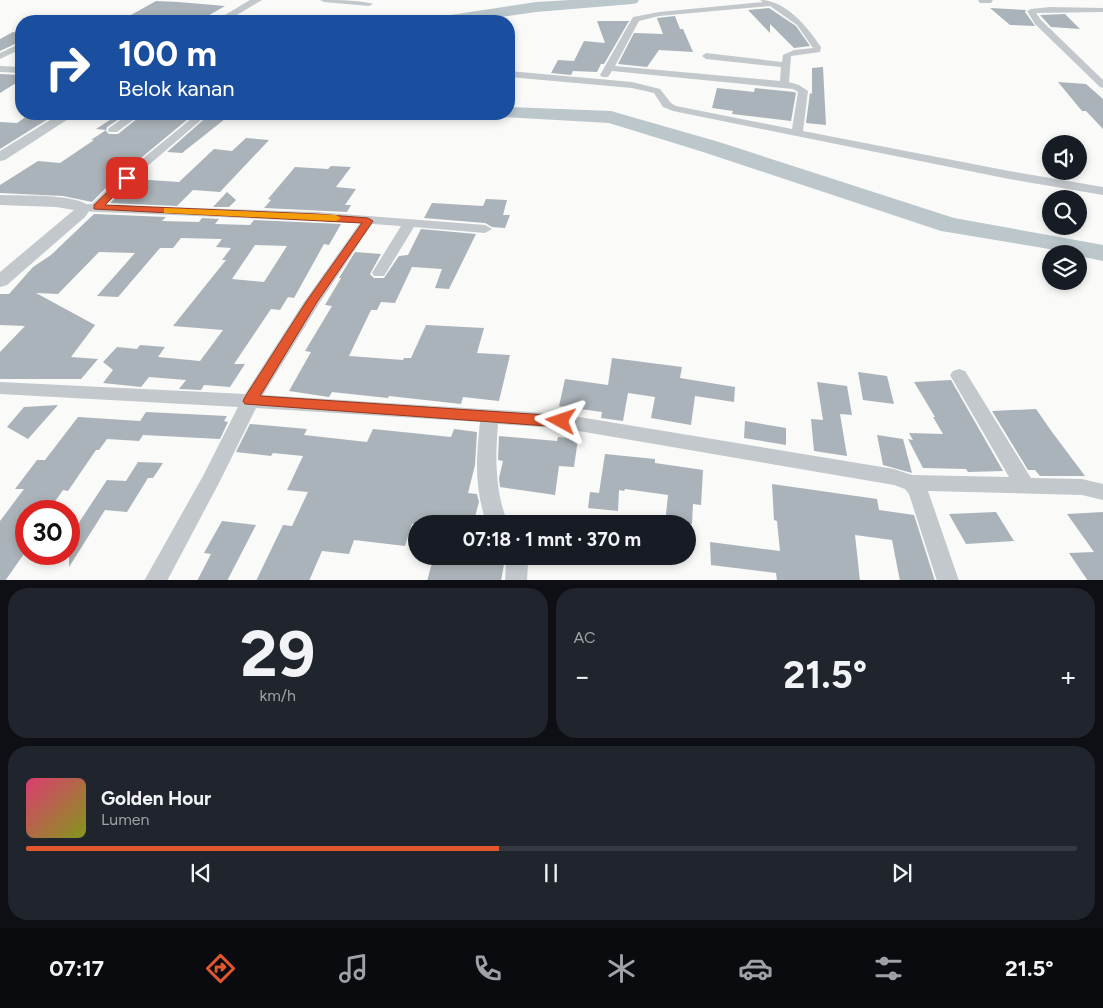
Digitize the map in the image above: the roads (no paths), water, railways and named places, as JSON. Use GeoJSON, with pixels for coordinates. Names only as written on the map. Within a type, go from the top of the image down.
{"type":"FeatureCollection","features":[{"type":"Feature","properties":{"kind":"street"},"geometry":{"type":"LineString","coordinates":[[231,15],[257,0]]}},
{"type":"Feature","properties":{"kind":"street"},"geometry":{"type":"LineString","coordinates":[[324,0],[369,4]]}},
{"type":"Feature","properties":{"kind":"street"},"geometry":{"type":"LineString","coordinates":[[602,81],[634,21],[641,17],[768,2],[800,23],[817,47],[817,50],[787,55],[784,84]]}},
{"type":"Feature","properties":{"kind":"street"},"geometry":{"type":"LineString","coordinates":[[1103,10],[1050,9],[1031,11],[1038,22],[1103,85]]}},
{"type":"Feature","properties":{"kind":"street"},"geometry":{"type":"LineString","coordinates":[[0,56],[15,49]]}},
{"type":"Feature","properties":{"kind":"street"},"geometry":{"type":"LineString","coordinates":[[706,56],[786,65]]}},
{"type":"Feature","properties":{"kind":"street"},"geometry":{"type":"LineString","coordinates":[[609,68],[784,84],[796,87],[803,91],[797,133]]}},
{"type":"Feature","properties":{"kind":"street"},"geometry":{"type":"LineString","coordinates":[[0,69],[15,70]]}},
{"type":"Feature","properties":{"kind":"street"},"geometry":{"type":"LineString","coordinates":[[515,74],[632,85],[657,91],[667,105],[673,108],[1009,175],[1103,191]]}},
{"type":"Feature","properties":{"kind":"street"},"geometry":{"type":"LineString","coordinates":[[0,157],[59,120]]}},
{"type":"Feature","properties":{"kind":"street"},"geometry":{"type":"LineString","coordinates":[[112,130],[127,120]]}},
{"type":"Feature","properties":{"kind":"street"},"geometry":{"type":"LineString","coordinates":[[0,281],[79,214],[90,208],[196,120]]}},
{"type":"Feature","properties":{"kind":"street"},"geometry":{"type":"LineString","coordinates":[[0,200],[79,205],[90,208],[316,216],[485,229]]}},
{"type":"Feature","properties":{"kind":"street"},"geometry":{"type":"LineString","coordinates":[[154,580],[210,481],[250,401],[312,302],[368,221]]}},
{"type":"Feature","properties":{"kind":"street"},"geometry":{"type":"LineString","coordinates":[[379,272],[409,224]]}},
{"type":"Feature","properties":{"kind":"street"},"geometry":{"type":"LineString","coordinates":[[959,375],[1025,486]]}},
{"type":"Feature","properties":{"kind":"street"},"geometry":{"type":"LineString","coordinates":[[0,388],[490,416],[605,427],[871,473],[912,483],[1082,487],[1103,492]]}},
{"type":"Feature","properties":{"kind":"street"},"geometry":{"type":"LineString","coordinates":[[490,416],[485,478],[487,496],[494,515]]}},
{"type":"Feature","properties":{"kind":"street"},"geometry":{"type":"LineString","coordinates":[[912,483],[918,492],[948,580]]}},
{"type":"Feature","properties":{"kind":"street"},"geometry":{"type":"LineString","coordinates":[[516,580],[517,565]]}},
{"type":"Feature","properties":{"kind":"waterway"},"geometry":{"type":"LineString","coordinates":[[483,15],[536,7],[632,0]]}},
{"type":"Feature","properties":{"kind":"waterway"},"geometry":{"type":"LineString","coordinates":[[515,113],[611,117],[711,147],[950,225],[1103,253]]}}]}
